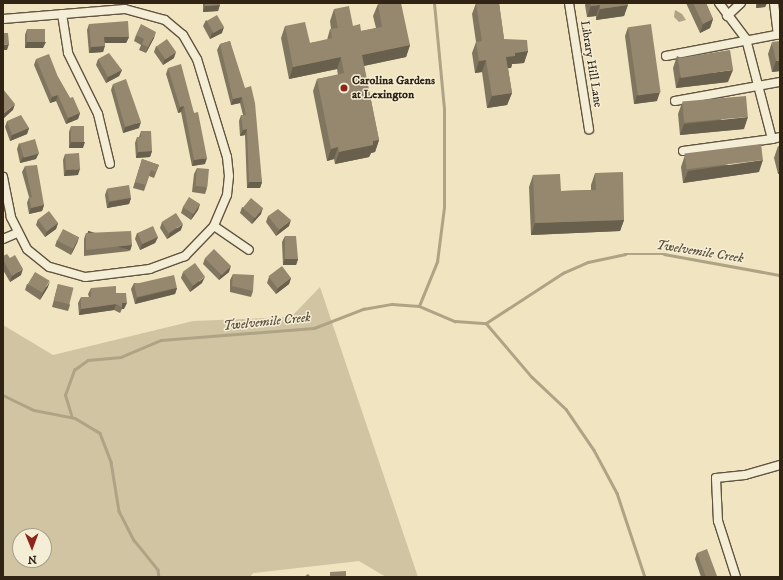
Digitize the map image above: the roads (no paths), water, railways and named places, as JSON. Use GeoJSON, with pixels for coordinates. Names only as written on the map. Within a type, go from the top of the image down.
{"type":"FeatureCollection","features":[{"type":"Feature","properties":{"kind":"street","name":"Library Hill Lane"},"geometry":{"type":"LineString","coordinates":[[569,3],[589,129]]}},
{"type":"Feature","properties":{"kind":"street"},"geometry":{"type":"LineString","coordinates":[[682,150],[776,138],[758,86],[747,42],[719,3]]}},
{"type":"Feature","properties":{"kind":"street"},"geometry":{"type":"LineString","coordinates":[[727,16],[741,3]]}},
{"type":"Feature","properties":{"kind":"street"},"geometry":{"type":"LineString","coordinates":[[666,56],[779,35],[774,3]]}},
{"type":"Feature","properties":{"kind":"street"},"geometry":{"type":"LineString","coordinates":[[3,19],[125,9],[144,11],[165,20],[188,42],[200,67],[227,157],[227,195],[214,226],[192,250],[168,264],[86,277],[49,267],[34,256],[17,233],[3,177]]}},
{"type":"Feature","properties":{"kind":"street"},"geometry":{"type":"LineString","coordinates":[[62,14],[68,53],[98,114],[110,164]]}},
{"type":"Feature","properties":{"kind":"street"},"geometry":{"type":"LineString","coordinates":[[674,101],[780,82]]}},
{"type":"Feature","properties":{"kind":"street"},"geometry":{"type":"LineString","coordinates":[[214,226],[249,250]]}},
{"type":"Feature","properties":{"kind":"street"},"geometry":{"type":"LineString","coordinates":[[3,239],[17,233]]}},
{"type":"Feature","properties":{"kind":"street"},"geometry":{"type":"LineString","coordinates":[[736,577],[718,521],[716,478],[745,475],[780,465]]}},
{"type":"Feature","properties":{"kind":"waterway"},"geometry":{"type":"LineString","coordinates":[[419,306],[437,262],[444,207],[444,109],[434,3]]}},
{"type":"Feature","properties":{"kind":"waterway","name":"Twelvemile Creek"},"geometry":{"type":"LineString","coordinates":[[72,418],[65,395],[74,370],[88,360],[121,357],[161,340],[314,328],[363,309],[392,304],[419,306],[455,321],[486,323],[563,273],[588,262],[625,254],[664,254],[780,275]]}},
{"type":"Feature","properties":{"kind":"waterway"},"geometry":{"type":"LineString","coordinates":[[486,323],[532,377],[566,409],[594,450],[617,493],[645,577]]}},
{"type":"Feature","properties":{"kind":"waterway","name":"Twelvemile Creek"},"geometry":{"type":"LineString","coordinates":[[3,395],[34,410],[75,418],[100,433],[111,462],[119,511],[134,540],[158,570],[159,577]]}},
{"type":"Feature","properties":{"kind":"place","name":"Carolina Gardens at Lexington"},"geometry":{"type":"Point","coordinates":[344,88]}}]}
